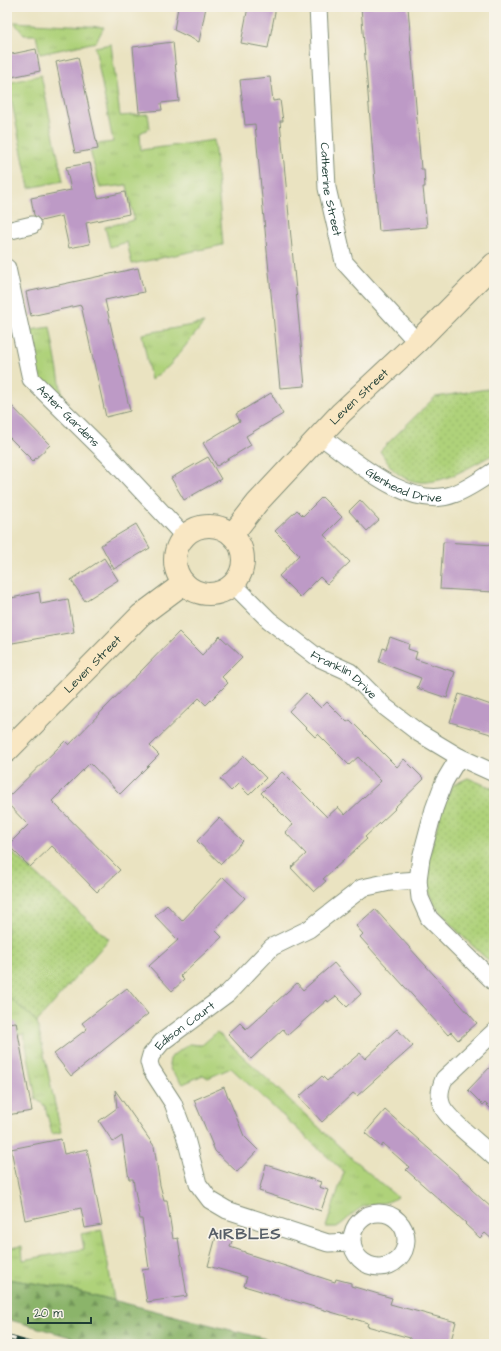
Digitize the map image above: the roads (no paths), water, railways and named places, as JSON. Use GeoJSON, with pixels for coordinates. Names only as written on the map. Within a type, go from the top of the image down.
{"type":"FeatureCollection","features":[{"type":"Feature","properties":{"kind":"street","name":"Catherine Street"},"geometry":{"type":"LineString","coordinates":[[318,7],[327,188],[344,262],[417,342]]}},
{"type":"Feature","properties":{"kind":"street"},"geometry":{"type":"LineString","coordinates":[[7,231],[32,225]]}},
{"type":"Feature","properties":{"kind":"street","name":"Aster Gardens"},"geometry":{"type":"LineString","coordinates":[[7,268],[31,379],[108,455],[184,536]]}},
{"type":"Feature","properties":{"kind":"street","name":"Leven Street"},"geometry":{"type":"LineString","coordinates":[[232,536],[257,503],[319,435],[492,270]]}},
{"type":"Feature","properties":{"kind":"street","name":"Glenhead Drive"},"geometry":{"type":"LineString","coordinates":[[319,435],[390,485],[411,495],[431,498],[453,495],[494,471]]}},
{"type":"Feature","properties":{"kind":"street"},"geometry":{"type":"LineString","coordinates":[[209,526],[221,529],[232,536],[240,546],[243,558],[240,574],[234,584],[220,593],[209,595],[193,591],[184,583],[178,575],[174,560],[177,548],[184,536],[192,530],[209,526]]}},
{"type":"Feature","properties":{"kind":"street","name":"Leven Street"},"geometry":{"type":"LineString","coordinates":[[7,751],[141,615],[184,583]]}},
{"type":"Feature","properties":{"kind":"street","name":"Franklin Drive"},"geometry":{"type":"LineString","coordinates":[[234,584],[269,620],[281,630],[317,657],[350,672],[385,707],[419,733],[459,756],[494,773]]}},
{"type":"Feature","properties":{"kind":"street"},"geometry":{"type":"LineString","coordinates":[[459,756],[444,782],[434,809],[421,858],[418,880],[420,898],[429,918],[494,982]]}},
{"type":"Feature","properties":{"kind":"street","name":"Edison Court"},"geometry":{"type":"LineString","coordinates":[[352,1242],[328,1244],[227,1210],[210,1200],[198,1184],[185,1135],[173,1103],[149,1062],[151,1055],[162,1042],[228,993],[272,947],[309,929],[362,888],[390,882],[418,880]]}},
{"type":"Feature","properties":{"kind":"street"},"geometry":{"type":"LineString","coordinates":[[494,1032],[444,1079],[440,1087],[439,1096],[442,1107],[494,1157]]}},
{"type":"Feature","properties":{"kind":"railway"},"geometry":{"type":"LineString","coordinates":[[7,1337],[31,1344]]}},
{"type":"Feature","properties":{"kind":"district","name":"AIRBLES"},"geometry":{"type":"Point","coordinates":[245,1233]}}]}
